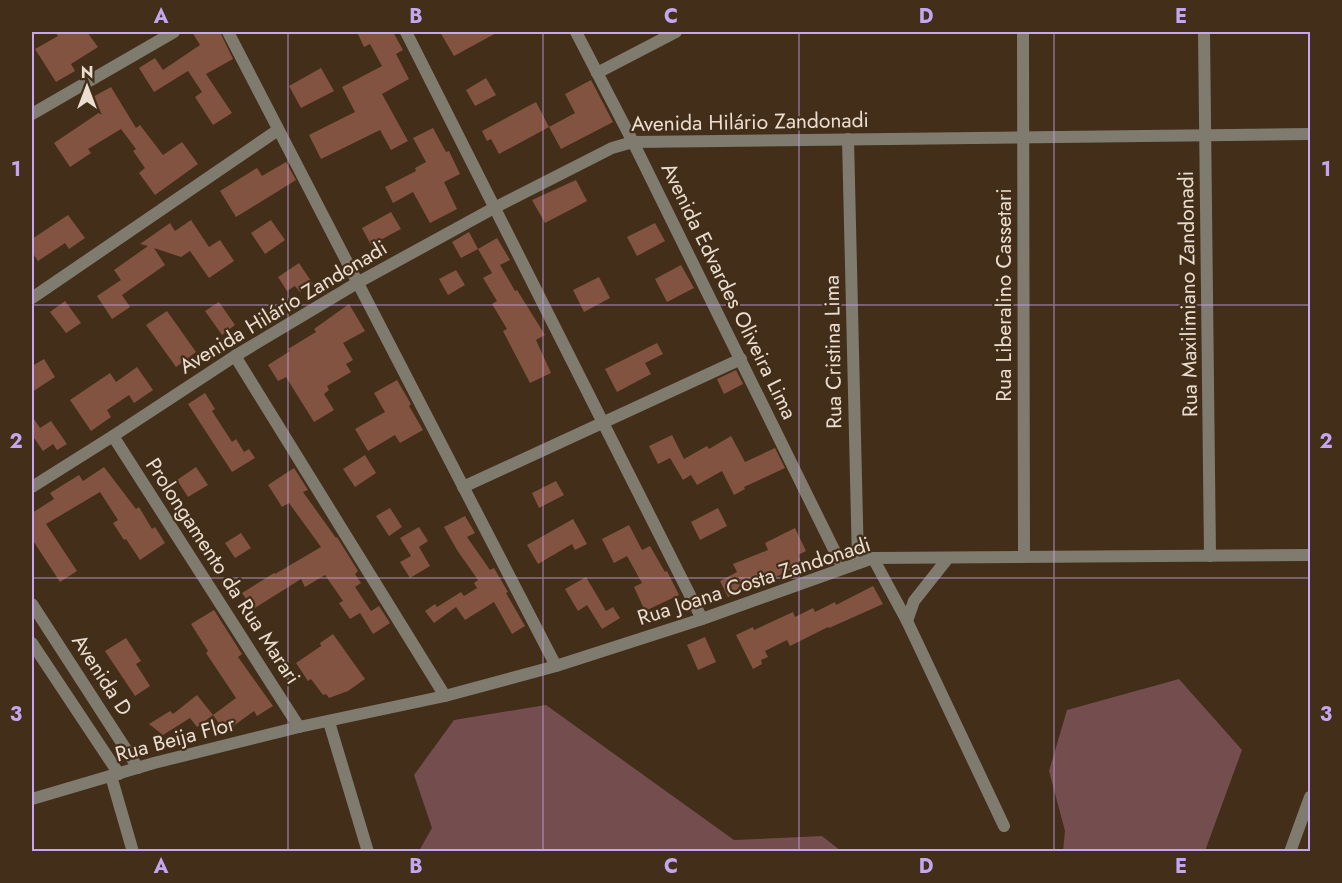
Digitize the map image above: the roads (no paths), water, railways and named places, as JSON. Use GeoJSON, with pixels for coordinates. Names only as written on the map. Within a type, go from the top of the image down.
{"type":"FeatureCollection","features":[{"type":"Feature","properties":{"kind":"street"},"geometry":{"type":"LineString","coordinates":[[32,114],[174,32]]}},
{"type":"Feature","properties":{"kind":"street"},"geometry":{"type":"LineString","coordinates":[[228,32],[556,666]]}},
{"type":"Feature","properties":{"kind":"street"},"geometry":{"type":"LineString","coordinates":[[406,32],[702,619]]}},
{"type":"Feature","properties":{"kind":"street","name":"Avenida Edvardes Oliveira Lima"},"geometry":{"type":"LineString","coordinates":[[576,32],[633,142],[843,568]]}},
{"type":"Feature","properties":{"kind":"street"},"geometry":{"type":"LineString","coordinates":[[597,73],[676,32]]}},
{"type":"Feature","properties":{"kind":"street","name":"Rua Liberalino Cassetari"},"geometry":{"type":"LineString","coordinates":[[1023,32],[1024,557]]}},
{"type":"Feature","properties":{"kind":"street","name":"Rua Maxilimiano Zandonadi"},"geometry":{"type":"LineString","coordinates":[[1204,32],[1210,556]]}},
{"type":"Feature","properties":{"kind":"street"},"geometry":{"type":"LineString","coordinates":[[32,297],[278,130]]}},
{"type":"Feature","properties":{"kind":"street","name":"Avenida Hilário Zandonadi"},"geometry":{"type":"LineString","coordinates":[[32,487],[235,356],[357,283],[494,208],[612,148],[633,142],[1311,134]]}},
{"type":"Feature","properties":{"kind":"street","name":"Rua Cristina Lima"},"geometry":{"type":"LineString","coordinates":[[848,139],[858,563]]}},
{"type":"Feature","properties":{"kind":"street"},"geometry":{"type":"LineString","coordinates":[[235,356],[445,696]]}},
{"type":"Feature","properties":{"kind":"street"},"geometry":{"type":"LineString","coordinates":[[463,487],[741,359]]}},
{"type":"Feature","properties":{"kind":"street","name":"Prolongamento da Rua Marari"},"geometry":{"type":"LineString","coordinates":[[113,436],[299,727]]}},
{"type":"Feature","properties":{"kind":"street","name":"Rua Joana Costa Zandonadi"},"geometry":{"type":"LineString","coordinates":[[329,722],[445,696],[556,666],[702,619],[873,558],[1311,555]]}},
{"type":"Feature","properties":{"kind":"street"},"geometry":{"type":"LineString","coordinates":[[873,558],[907,621],[1004,826]]}},
{"type":"Feature","properties":{"kind":"street"},"geometry":{"type":"LineString","coordinates":[[907,621],[914,601],[948,558]]}},
{"type":"Feature","properties":{"kind":"street","name":"Avenida D"},"geometry":{"type":"LineString","coordinates":[[32,604],[138,768]]}},
{"type":"Feature","properties":{"kind":"street"},"geometry":{"type":"LineString","coordinates":[[55,638],[33,647],[115,775],[133,852]]}},
{"type":"Feature","properties":{"kind":"street"},"geometry":{"type":"LineString","coordinates":[[329,722],[368,852]]}},
{"type":"Feature","properties":{"kind":"street","name":"Rua Beija Flor"},"geometry":{"type":"LineString","coordinates":[[32,798],[138,768],[299,727],[329,722]]}},
{"type":"Feature","properties":{"kind":"street"},"geometry":{"type":"LineString","coordinates":[[1290,852],[1311,797]]}}]}
